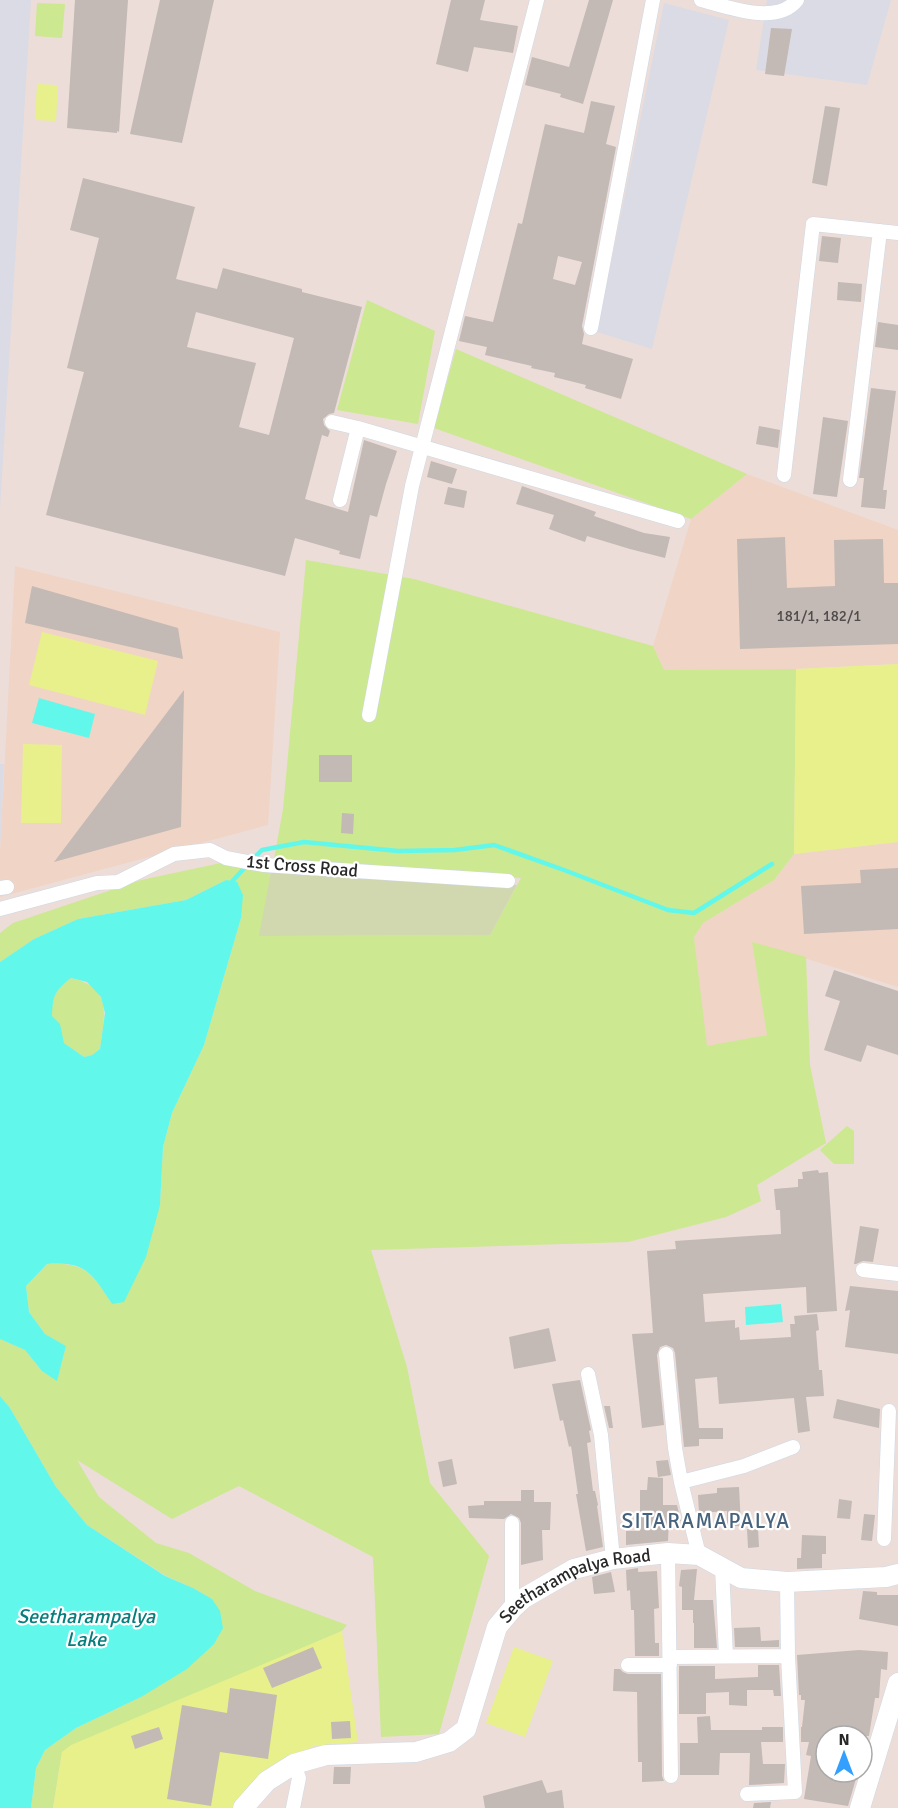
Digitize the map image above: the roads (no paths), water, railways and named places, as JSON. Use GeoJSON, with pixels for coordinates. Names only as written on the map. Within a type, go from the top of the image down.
{"type":"FeatureCollection","features":[{"type":"Feature","properties":{"kind":"street"},"geometry":{"type":"LineString","coordinates":[[369,715],[412,486],[537,0]]}},
{"type":"Feature","properties":{"kind":"street"},"geometry":{"type":"LineString","coordinates":[[591,328],[653,0]]}},
{"type":"Feature","properties":{"kind":"street"},"geometry":{"type":"LineString","coordinates":[[701,0],[765,14],[789,9],[797,0]]}},
{"type":"Feature","properties":{"kind":"street"},"geometry":{"type":"LineString","coordinates":[[784,475],[813,224],[898,233]]}},
{"type":"Feature","properties":{"kind":"street"},"geometry":{"type":"LineString","coordinates":[[850,480],[880,231]]}},
{"type":"Feature","properties":{"kind":"street"},"geometry":{"type":"LineString","coordinates":[[332,422],[422,445],[678,521]]}},
{"type":"Feature","properties":{"kind":"street"},"geometry":{"type":"LineString","coordinates":[[340,500],[358,428]]}},
{"type":"Feature","properties":{"kind":"street","name":"1st Cross Road"},"geometry":{"type":"LineString","coordinates":[[0,909],[97,883],[118,882],[174,854],[210,850],[226,858],[264,865],[508,881]]}},
{"type":"Feature","properties":{"kind":"street"},"geometry":{"type":"LineString","coordinates":[[863,1270],[898,1274]]}},
{"type":"Feature","properties":{"kind":"street"},"geometry":{"type":"LineString","coordinates":[[666,1354],[675,1448],[699,1555]]}},
{"type":"Feature","properties":{"kind":"street"},"geometry":{"type":"LineString","coordinates":[[588,1374],[601,1435],[613,1559]]}},
{"type":"Feature","properties":{"kind":"street"},"geometry":{"type":"LineString","coordinates":[[884,1539],[892,1456],[889,1411]]}},
{"type":"Feature","properties":{"kind":"street"},"geometry":{"type":"LineString","coordinates":[[681,1482],[744,1466],[793,1447]]}},
{"type":"Feature","properties":{"kind":"street"},"geometry":{"type":"LineString","coordinates":[[512,1523],[512,1609]]}},
{"type":"Feature","properties":{"kind":"street"},"geometry":{"type":"LineString","coordinates":[[668,1553],[671,1776]]}},
{"type":"Feature","properties":{"kind":"street","name":"Seetharampalya Road"},"geometry":{"type":"LineString","coordinates":[[243,1808],[267,1781],[294,1764],[326,1755],[416,1752],[449,1742],[466,1729],[497,1628],[524,1598],[574,1569],[613,1559],[668,1553],[699,1555],[741,1578],[787,1582],[886,1577],[898,1574]]}},
{"type":"Feature","properties":{"kind":"street"},"geometry":{"type":"LineString","coordinates":[[722,1567],[726,1656]]}},
{"type":"Feature","properties":{"kind":"street"},"geometry":{"type":"LineString","coordinates":[[747,1794],[795,1792],[788,1656],[787,1582]]}},
{"type":"Feature","properties":{"kind":"street"},"geometry":{"type":"LineString","coordinates":[[628,1665],[726,1656],[788,1656]]}},
{"type":"Feature","properties":{"kind":"street"},"geometry":{"type":"LineString","coordinates":[[860,1808],[898,1683]]}},
{"type":"Feature","properties":{"kind":"street"},"geometry":{"type":"LineString","coordinates":[[293,1808],[299,1778],[294,1764]]}},
{"type":"Feature","properties":{"kind":"water"},"geometry":{"type":"Polygon","coordinates":[[[39,698],[95,714],[89,738],[32,723],[39,698]]]}},
{"type":"Feature","properties":{"kind":"water"},"geometry":{"type":"Polygon","coordinates":[[[226,880],[237,882],[243,895],[241,918],[204,1045],[172,1113],[163,1147],[160,1205],[146,1257],[124,1302],[112,1304],[93,1277],[80,1267],[71,1265],[47,1264],[26,1286],[29,1312],[45,1334],[66,1346],[57,1381],[42,1371],[25,1350],[0,1339],[0,962],[34,939],[78,919],[186,900],[226,880]],[[71,978],[61,987],[54,998],[52,1016],[60,1024],[64,1043],[84,1057],[100,1049],[105,1013],[101,997],[87,982],[71,978]]]}},
{"type":"Feature","properties":{"kind":"water"},"geometry":{"type":"Polygon","coordinates":[[[781,1304],[783,1322],[746,1325],[745,1307],[781,1304]]]}},
{"type":"Feature","properties":{"kind":"water","name":"Seetharampalya Lake"},"geometry":{"type":"Polygon","coordinates":[[[0,1396],[10,1408],[56,1487],[87,1525],[165,1576],[212,1599],[220,1611],[223,1628],[214,1644],[187,1669],[141,1697],[76,1728],[45,1750],[36,1768],[31,1808],[0,1808],[0,1396]]]}},
{"type":"Feature","properties":{"kind":"waterway"},"geometry":{"type":"LineString","coordinates":[[253,859],[262,850],[304,842],[398,851],[455,850],[494,845],[668,910],[694,913],[772,864]]}},
{"type":"Feature","properties":{"kind":"waterway"},"geometry":{"type":"LineString","coordinates":[[229,885],[247,865]]}},
{"type":"Feature","properties":{"kind":"district","name":"SITARAMAPALYA"},"geometry":{"type":"Point","coordinates":[706,1521]}}]}
